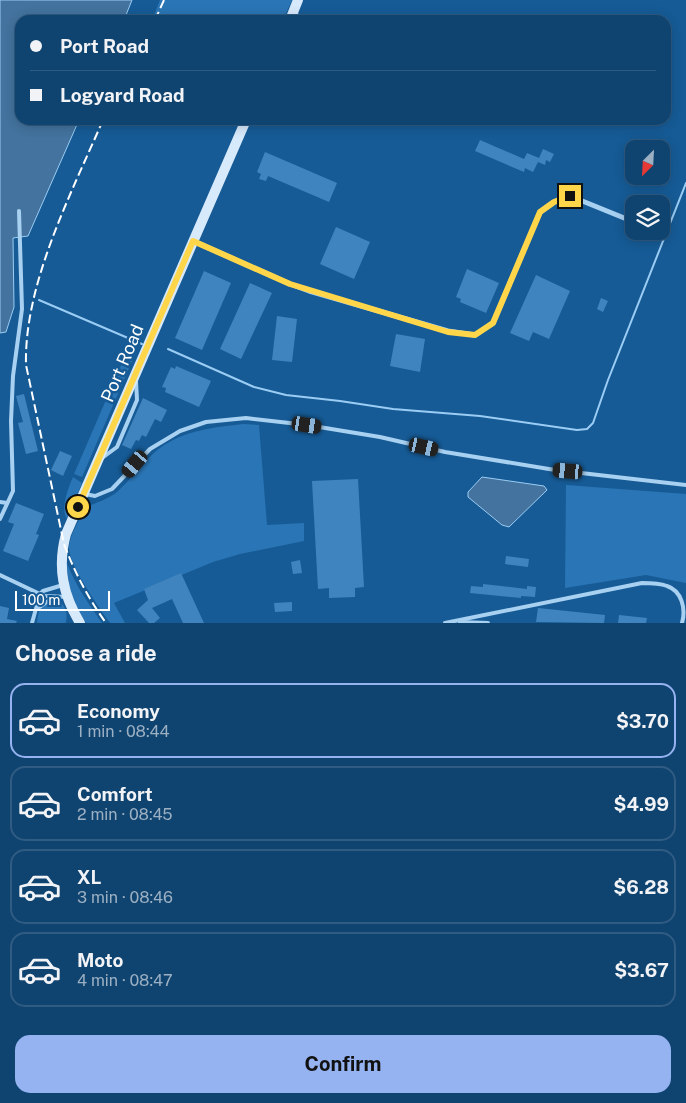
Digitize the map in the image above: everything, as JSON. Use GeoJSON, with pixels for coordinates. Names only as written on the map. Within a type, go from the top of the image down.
{"type":"FeatureCollection","features":[{"type":"Feature","properties":{"kind":"main road"},"geometry":{"type":"LineString","coordinates":[[292,15],[298,0]]}},
{"type":"Feature","properties":{"kind":"main road","name":"Port Road"},"geometry":{"type":"LineString","coordinates":[[80,623],[63,597],[61,565],[64,544],[83,494],[244,125]]}},
{"type":"Feature","properties":{"kind":"street"},"geometry":{"type":"LineString","coordinates":[[193,241],[299,288],[448,332],[475,335],[493,323],[540,212],[554,202],[570,196],[625,218]]}},
{"type":"Feature","properties":{"kind":"lane"},"geometry":{"type":"LineString","coordinates":[[0,519],[13,490],[10,421],[12,385],[22,309],[19,211]]}},
{"type":"Feature","properties":{"kind":"lane"},"geometry":{"type":"LineString","coordinates":[[83,494],[92,497],[112,489],[150,449],[180,431],[214,420],[246,418],[307,425],[380,437],[445,452],[555,470],[686,485]]}},
{"type":"Feature","properties":{"kind":"lane"},"geometry":{"type":"LineString","coordinates":[[0,502],[7,503]]}},
{"type":"Feature","properties":{"kind":"lane"},"geometry":{"type":"LineString","coordinates":[[0,575],[44,596],[63,597]]}},
{"type":"Feature","properties":{"kind":"lane"},"geometry":{"type":"LineString","coordinates":[[445,623],[642,583],[669,586],[679,595],[684,604],[685,616],[682,623]]}},
{"type":"Feature","properties":{"kind":"lane"},"geometry":{"type":"LineString","coordinates":[[32,623],[40,594],[63,585]]}},
{"type":"Feature","properties":{"kind":"lane"},"geometry":{"type":"LineString","coordinates":[[36,610],[48,601],[63,597]]}},
{"type":"Feature","properties":{"kind":"lane"},"geometry":{"type":"LineString","coordinates":[[453,621],[488,623]]}},
{"type":"Feature","properties":{"kind":"shaded area"},"geometry":{"type":"Polygon","coordinates":[[[0,0],[132,0],[126,15],[15,15],[15,125],[77,125],[28,236],[13,238],[14,307],[6,332],[0,333],[0,0]]]}},
{"type":"Feature","properties":{"kind":"shaded area"},"geometry":{"type":"Polygon","coordinates":[[[160,0],[292,0],[285,15],[154,15],[160,0]]]}},
{"type":"Feature","properties":{"kind":"shaded area"},"geometry":{"type":"Polygon","coordinates":[[[128,349],[136,352],[82,477],[74,474],[128,349]]]}},
{"type":"Feature","properties":{"kind":"shaded area"},"geometry":{"type":"Polygon","coordinates":[[[244,424],[259,425],[267,525],[304,523],[304,541],[240,554],[213,562],[114,603],[125,623],[110,623],[85,586],[70,555],[71,537],[86,507],[106,499],[117,492],[154,453],[170,442],[200,430],[244,424]]]}},
{"type":"Feature","properties":{"kind":"shaded area"},"geometry":{"type":"Polygon","coordinates":[[[73,477],[82,483],[67,519],[64,510],[67,492],[73,477]]]}},
{"type":"Feature","properties":{"kind":"shaded area"},"geometry":{"type":"Polygon","coordinates":[[[482,477],[544,486],[547,490],[509,527],[502,525],[468,497],[468,492],[482,477]]]}},
{"type":"Feature","properties":{"kind":"shaded area"},"geometry":{"type":"Polygon","coordinates":[[[566,485],[686,494],[686,583],[646,575],[565,588],[566,485]]]}},
{"type":"Feature","properties":{"kind":"shaded area"},"geometry":{"type":"Polygon","coordinates":[[[67,563],[78,587],[102,623],[86,623],[81,616],[70,588],[67,563]]]}},
{"type":"Feature","properties":{"kind":"shaded area"},"geometry":{"type":"Polygon","coordinates":[[[55,601],[64,606],[67,616],[66,623],[37,623],[41,608],[55,601]]]}},
{"type":"Feature","properties":{"kind":"building"},"geometry":{"type":"Polygon","coordinates":[[[480,140],[524,159],[527,153],[539,158],[543,149],[554,154],[550,162],[546,160],[545,165],[538,162],[533,172],[525,168],[524,172],[475,151],[480,140]]]}},
{"type":"Feature","properties":{"kind":"building"},"geometry":{"type":"Polygon","coordinates":[[[265,152],[337,183],[329,202],[268,176],[266,181],[259,179],[261,174],[257,172],[265,152]]]}},
{"type":"Feature","properties":{"kind":"building"},"geometry":{"type":"Polygon","coordinates":[[[336,227],[370,242],[354,279],[320,264],[336,227]]]}},
{"type":"Feature","properties":{"kind":"building"},"geometry":{"type":"Polygon","coordinates":[[[467,269],[499,283],[486,313],[460,302],[461,299],[456,297],[467,269]]]}},
{"type":"Feature","properties":{"kind":"building"},"geometry":{"type":"Polygon","coordinates":[[[204,271],[231,283],[202,350],[175,338],[204,271]]]}},
{"type":"Feature","properties":{"kind":"building"},"geometry":{"type":"Polygon","coordinates":[[[536,275],[570,291],[549,339],[533,332],[529,341],[510,333],[536,275]]]}},
{"type":"Feature","properties":{"kind":"building"},"geometry":{"type":"Polygon","coordinates":[[[250,283],[272,293],[241,359],[220,349],[250,283]]]}},
{"type":"Feature","properties":{"kind":"building"},"geometry":{"type":"Polygon","coordinates":[[[601,298],[608,301],[603,312],[597,309],[601,298]]]}},
{"type":"Feature","properties":{"kind":"building"},"geometry":{"type":"Polygon","coordinates":[[[277,316],[297,319],[292,362],[272,360],[277,316]]]}},
{"type":"Feature","properties":{"kind":"building"},"geometry":{"type":"Polygon","coordinates":[[[396,334],[425,339],[420,372],[390,366],[396,334]]]}},
{"type":"Feature","properties":{"kind":"building"},"geometry":{"type":"Polygon","coordinates":[[[176,366],[211,381],[199,407],[165,392],[166,388],[162,387],[171,367],[175,369],[176,366]]]}},
{"type":"Feature","properties":{"kind":"building"},"geometry":{"type":"Polygon","coordinates":[[[24,394],[38,451],[26,454],[18,423],[23,422],[16,396],[24,394]]]}},
{"type":"Feature","properties":{"kind":"building"},"geometry":{"type":"Polygon","coordinates":[[[143,398],[167,410],[161,422],[155,419],[146,437],[142,435],[139,441],[136,440],[131,449],[122,445],[143,398]]]}},
{"type":"Feature","properties":{"kind":"building"},"geometry":{"type":"Polygon","coordinates":[[[60,451],[72,456],[63,476],[51,470],[60,451]]]}},
{"type":"Feature","properties":{"kind":"building"},"geometry":{"type":"Polygon","coordinates":[[[358,479],[364,587],[355,588],[355,597],[329,598],[329,588],[318,589],[312,481],[358,479]]]}},
{"type":"Feature","properties":{"kind":"building"},"geometry":{"type":"Polygon","coordinates":[[[16,503],[44,514],[36,534],[39,535],[28,561],[3,551],[14,524],[8,522],[16,503]]]}},
{"type":"Feature","properties":{"kind":"building"},"geometry":{"type":"Polygon","coordinates":[[[506,556],[529,559],[528,567],[505,564],[506,556]]]}},
{"type":"Feature","properties":{"kind":"building"},"geometry":{"type":"Polygon","coordinates":[[[300,560],[302,573],[293,574],[291,562],[300,560]]]}},
{"type":"Feature","properties":{"kind":"building"},"geometry":{"type":"Polygon","coordinates":[[[181,573],[204,623],[183,623],[172,599],[152,608],[160,618],[154,623],[149,623],[137,610],[148,600],[144,589],[181,573]]]}},
{"type":"Feature","properties":{"kind":"building"},"geometry":{"type":"Polygon","coordinates":[[[483,584],[527,589],[527,586],[536,587],[535,597],[521,596],[521,598],[470,593],[471,586],[483,587],[483,584]]]}},
{"type":"Feature","properties":{"kind":"building"},"geometry":{"type":"Polygon","coordinates":[[[292,602],[292,611],[275,612],[274,603],[292,602]]]}},
{"type":"Feature","properties":{"kind":"building"},"geometry":{"type":"Polygon","coordinates":[[[0,606],[9,608],[7,619],[17,621],[16,623],[0,623],[0,606]]]}},
{"type":"Feature","properties":{"kind":"building"},"geometry":{"type":"Polygon","coordinates":[[[538,608],[605,615],[604,623],[536,622],[538,608]]]}},
{"type":"Feature","properties":{"kind":"building"},"geometry":{"type":"Polygon","coordinates":[[[619,615],[647,618],[646,623],[618,623],[619,615]]]}},
{"type":"Feature","properties":{"kind":"waterway"},"geometry":{"type":"LineString","coordinates":[[168,349],[254,387],[286,395],[393,409],[480,416],[577,430],[587,429],[593,423],[608,380],[686,183]]}},
{"type":"Feature","properties":{"kind":"waterway"},"geometry":{"type":"LineString","coordinates":[[39,300],[142,344]]}},
{"type":"Feature","properties":{"kind":"railway"},"geometry":{"type":"LineString","coordinates":[[157,15],[164,0]]}},
{"type":"Feature","properties":{"kind":"railway"},"geometry":{"type":"LineString","coordinates":[[101,125],[64,209],[41,271],[27,334],[26,365],[64,544],[82,585],[106,623]]}},
{"type":"Feature","properties":{"kind":"route"},"geometry":{"type":"LineString","coordinates":[[78,507],[193,241],[309,291],[448,332],[475,335],[493,323],[540,212],[554,202],[570,196]]}}]}
